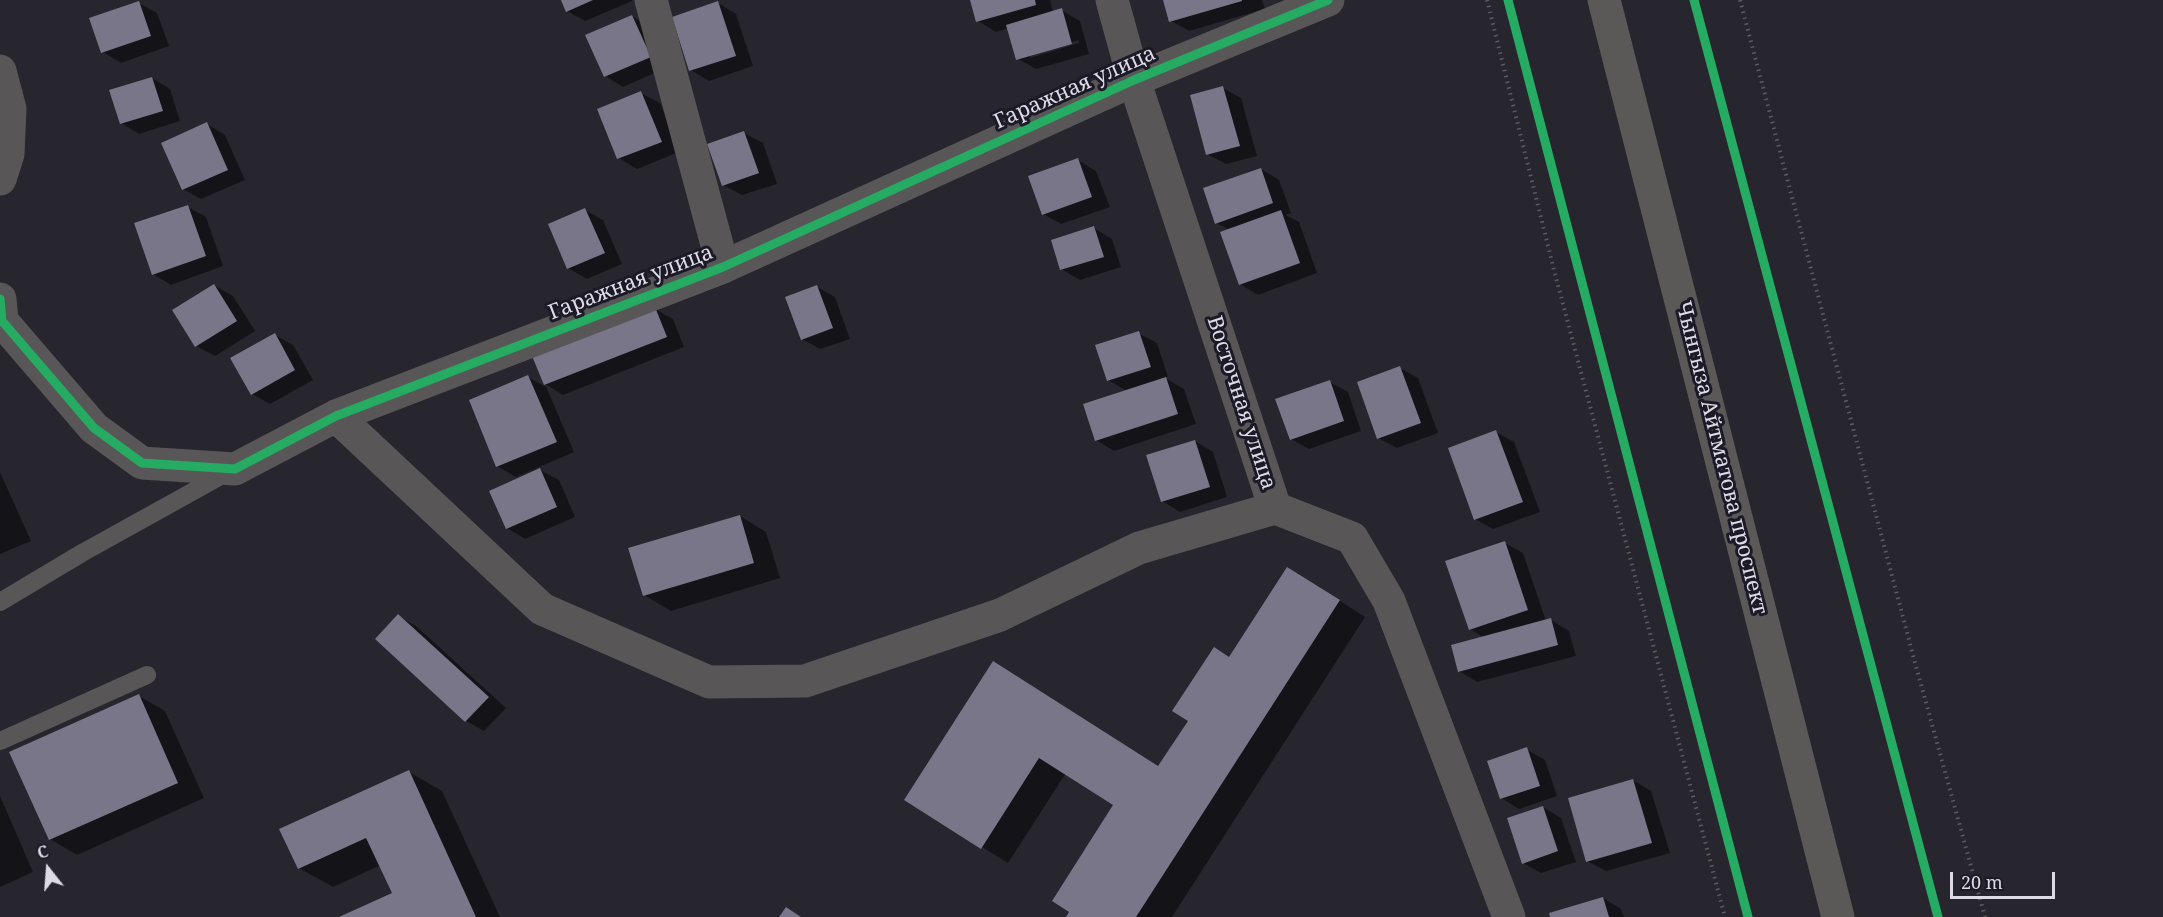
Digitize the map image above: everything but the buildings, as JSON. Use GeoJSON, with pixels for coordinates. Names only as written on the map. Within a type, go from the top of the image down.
{"type":"FeatureCollection","features":[{"type":"Feature","properties":{"kind":"main road","name":"Чынгыза Айтматова проспект"},"geometry":{"type":"LineString","coordinates":[[1604,0],[1838,917]]}},
{"type":"Feature","properties":{"kind":"street"},"geometry":{"type":"LineString","coordinates":[[651,0],[723,267]]}},
{"type":"Feature","properties":{"kind":"street","name":"Восточная улица"},"geometry":{"type":"LineString","coordinates":[[1112,0],[1134,80],[1275,508],[1352,538],[1389,601],[1509,917]]}},
{"type":"Feature","properties":{"kind":"street","name":"Гаражная улица"},"geometry":{"type":"LineString","coordinates":[[235,469],[336,416],[723,267],[1134,80],[1328,0]]}},
{"type":"Feature","properties":{"kind":"street"},"geometry":{"type":"LineString","coordinates":[[0,72],[10,109],[8,154],[0,179]]}},
{"type":"Feature","properties":{"kind":"street"},"geometry":{"type":"LineString","coordinates":[[0,299],[2,321],[94,428],[142,463],[235,469]]}},
{"type":"Feature","properties":{"kind":"street"},"geometry":{"type":"LineString","coordinates":[[336,416],[542,609],[709,682],[805,681],[1000,615],[1139,549],[1275,508]]}},
{"type":"Feature","properties":{"kind":"lane"},"geometry":{"type":"LineString","coordinates":[[0,602],[82,553],[235,469]]}},
{"type":"Feature","properties":{"kind":"lane"},"geometry":{"type":"LineString","coordinates":[[0,741],[147,675]]}},
{"type":"Feature","properties":{"kind":"path"},"geometry":{"type":"LineString","coordinates":[[1487,0],[1554,270],[1725,917]]}},
{"type":"Feature","properties":{"kind":"path"},"geometry":{"type":"LineString","coordinates":[[1740,0],[1985,917]]}},
{"type":"Feature","properties":{"kind":"cycle path"},"geometry":{"type":"LineString","coordinates":[[0,299],[2,321],[94,428],[142,463],[235,469],[336,416],[723,267],[1134,80],[1328,0]]}},
{"type":"Feature","properties":{"kind":"cycle path"},"geometry":{"type":"LineString","coordinates":[[1508,0],[1748,917]]}},
{"type":"Feature","properties":{"kind":"cycle path"},"geometry":{"type":"LineString","coordinates":[[1694,0],[1938,917]]}}]}
